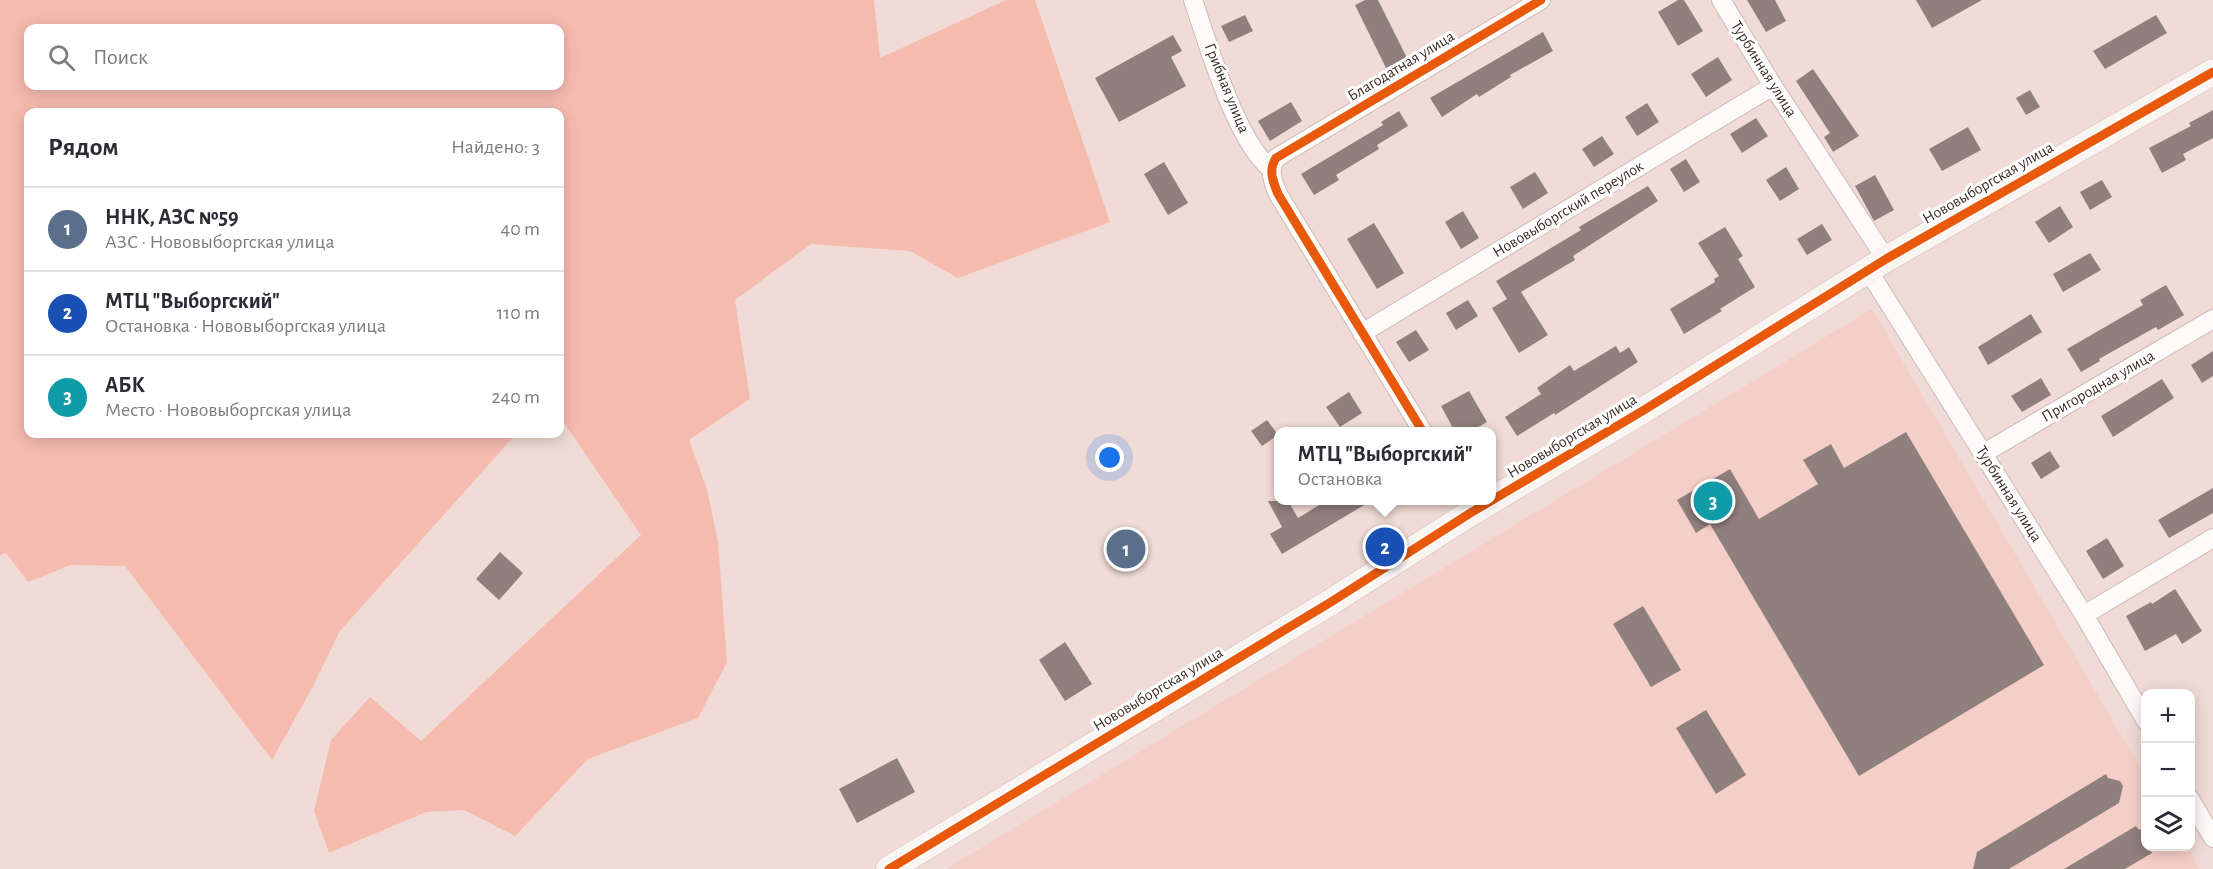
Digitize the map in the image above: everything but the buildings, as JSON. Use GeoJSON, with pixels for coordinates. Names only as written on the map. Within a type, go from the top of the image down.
{"type":"FeatureCollection","features":[{"type":"Feature","properties":{"kind":"street","name":"Грибная улица"},"geometry":{"type":"LineString","coordinates":[[1193,0],[1230,102],[1243,130],[1254,151],[1274,164]]}},
{"type":"Feature","properties":{"kind":"street","name":"Благодатная улица"},"geometry":{"type":"LineString","coordinates":[[1274,164],[1541,0]]}},
{"type":"Feature","properties":{"kind":"street","name":"Турбинная улица"},"geometry":{"type":"LineString","coordinates":[[1721,0],[1877,264],[1984,453],[2084,615],[2141,714]]}},
{"type":"Feature","properties":{"kind":"street","name":"Нововыборгская улица"},"geometry":{"type":"LineString","coordinates":[[1496,492],[1644,410],[1877,264],[2213,72]]}},
{"type":"Feature","properties":{"kind":"street","name":"Нововыборгский переулок"},"geometry":{"type":"LineString","coordinates":[[1362,333],[1773,86]]}},
{"type":"Feature","properties":{"kind":"street"},"geometry":{"type":"LineString","coordinates":[[1274,164],[1272,180],[1278,194],[1420,427]]}},
{"type":"Feature","properties":{"kind":"street","name":"Пригородная улица"},"geometry":{"type":"LineString","coordinates":[[1984,453],[2213,319]]}},
{"type":"Feature","properties":{"kind":"street","name":"Нововыборгская улица"},"geometry":{"type":"LineString","coordinates":[[889,869],[1331,602],[1468,507]]}},
{"type":"Feature","properties":{"kind":"street"},"geometry":{"type":"LineString","coordinates":[[2084,615],[2213,538]]}},
{"type":"Feature","properties":{"kind":"street"},"geometry":{"type":"LineString","coordinates":[[2195,807],[2213,838]]}},
{"type":"Feature","properties":{"kind":"shaded area"},"geometry":{"type":"Polygon","coordinates":[[[0,0],[874,0],[880,58],[1006,0],[1035,0],[1110,222],[958,278],[910,251],[811,244],[735,300],[750,399],[689,440],[707,489],[718,542],[727,662],[698,718],[588,759],[515,836],[464,810],[426,812],[329,853],[314,811],[331,740],[370,697],[421,741],[641,535],[564,423],[564,108],[24,108],[24,438],[512,438],[340,631],[311,690],[272,760],[125,566],[71,565],[28,582],[6,553],[0,555],[0,0]]]}},
{"type":"Feature","properties":{"kind":"shaded area"},"geometry":{"type":"Polygon","coordinates":[[[1872,309],[2141,769],[2141,851],[2189,851],[2200,869],[946,869],[1872,309]]]}},
{"type":"Feature","properties":{"kind":"cycle path"},"geometry":{"type":"LineString","coordinates":[[1420,427],[1278,194],[1273,180],[1272,167],[1276,158],[1541,0]]}},
{"type":"Feature","properties":{"kind":"cycle path"},"geometry":{"type":"LineString","coordinates":[[1496,498],[1644,410],[1886,259],[2213,72]]}},
{"type":"Feature","properties":{"kind":"cycle path"},"geometry":{"type":"LineString","coordinates":[[889,869],[1331,602],[1484,505]]}},
{"type":"Feature","properties":{"kind":"place","name":"АБК"},"geometry":{"type":"Point","coordinates":[1713,501]}},
{"type":"Feature","properties":{"kind":"place","name":"МТЦ \"Выборгский\""},"geometry":{"type":"Point","coordinates":[1385,547]}},
{"type":"Feature","properties":{"kind":"place","name":"ННК, АЗС №59"},"geometry":{"type":"Point","coordinates":[1126,549]}}]}
